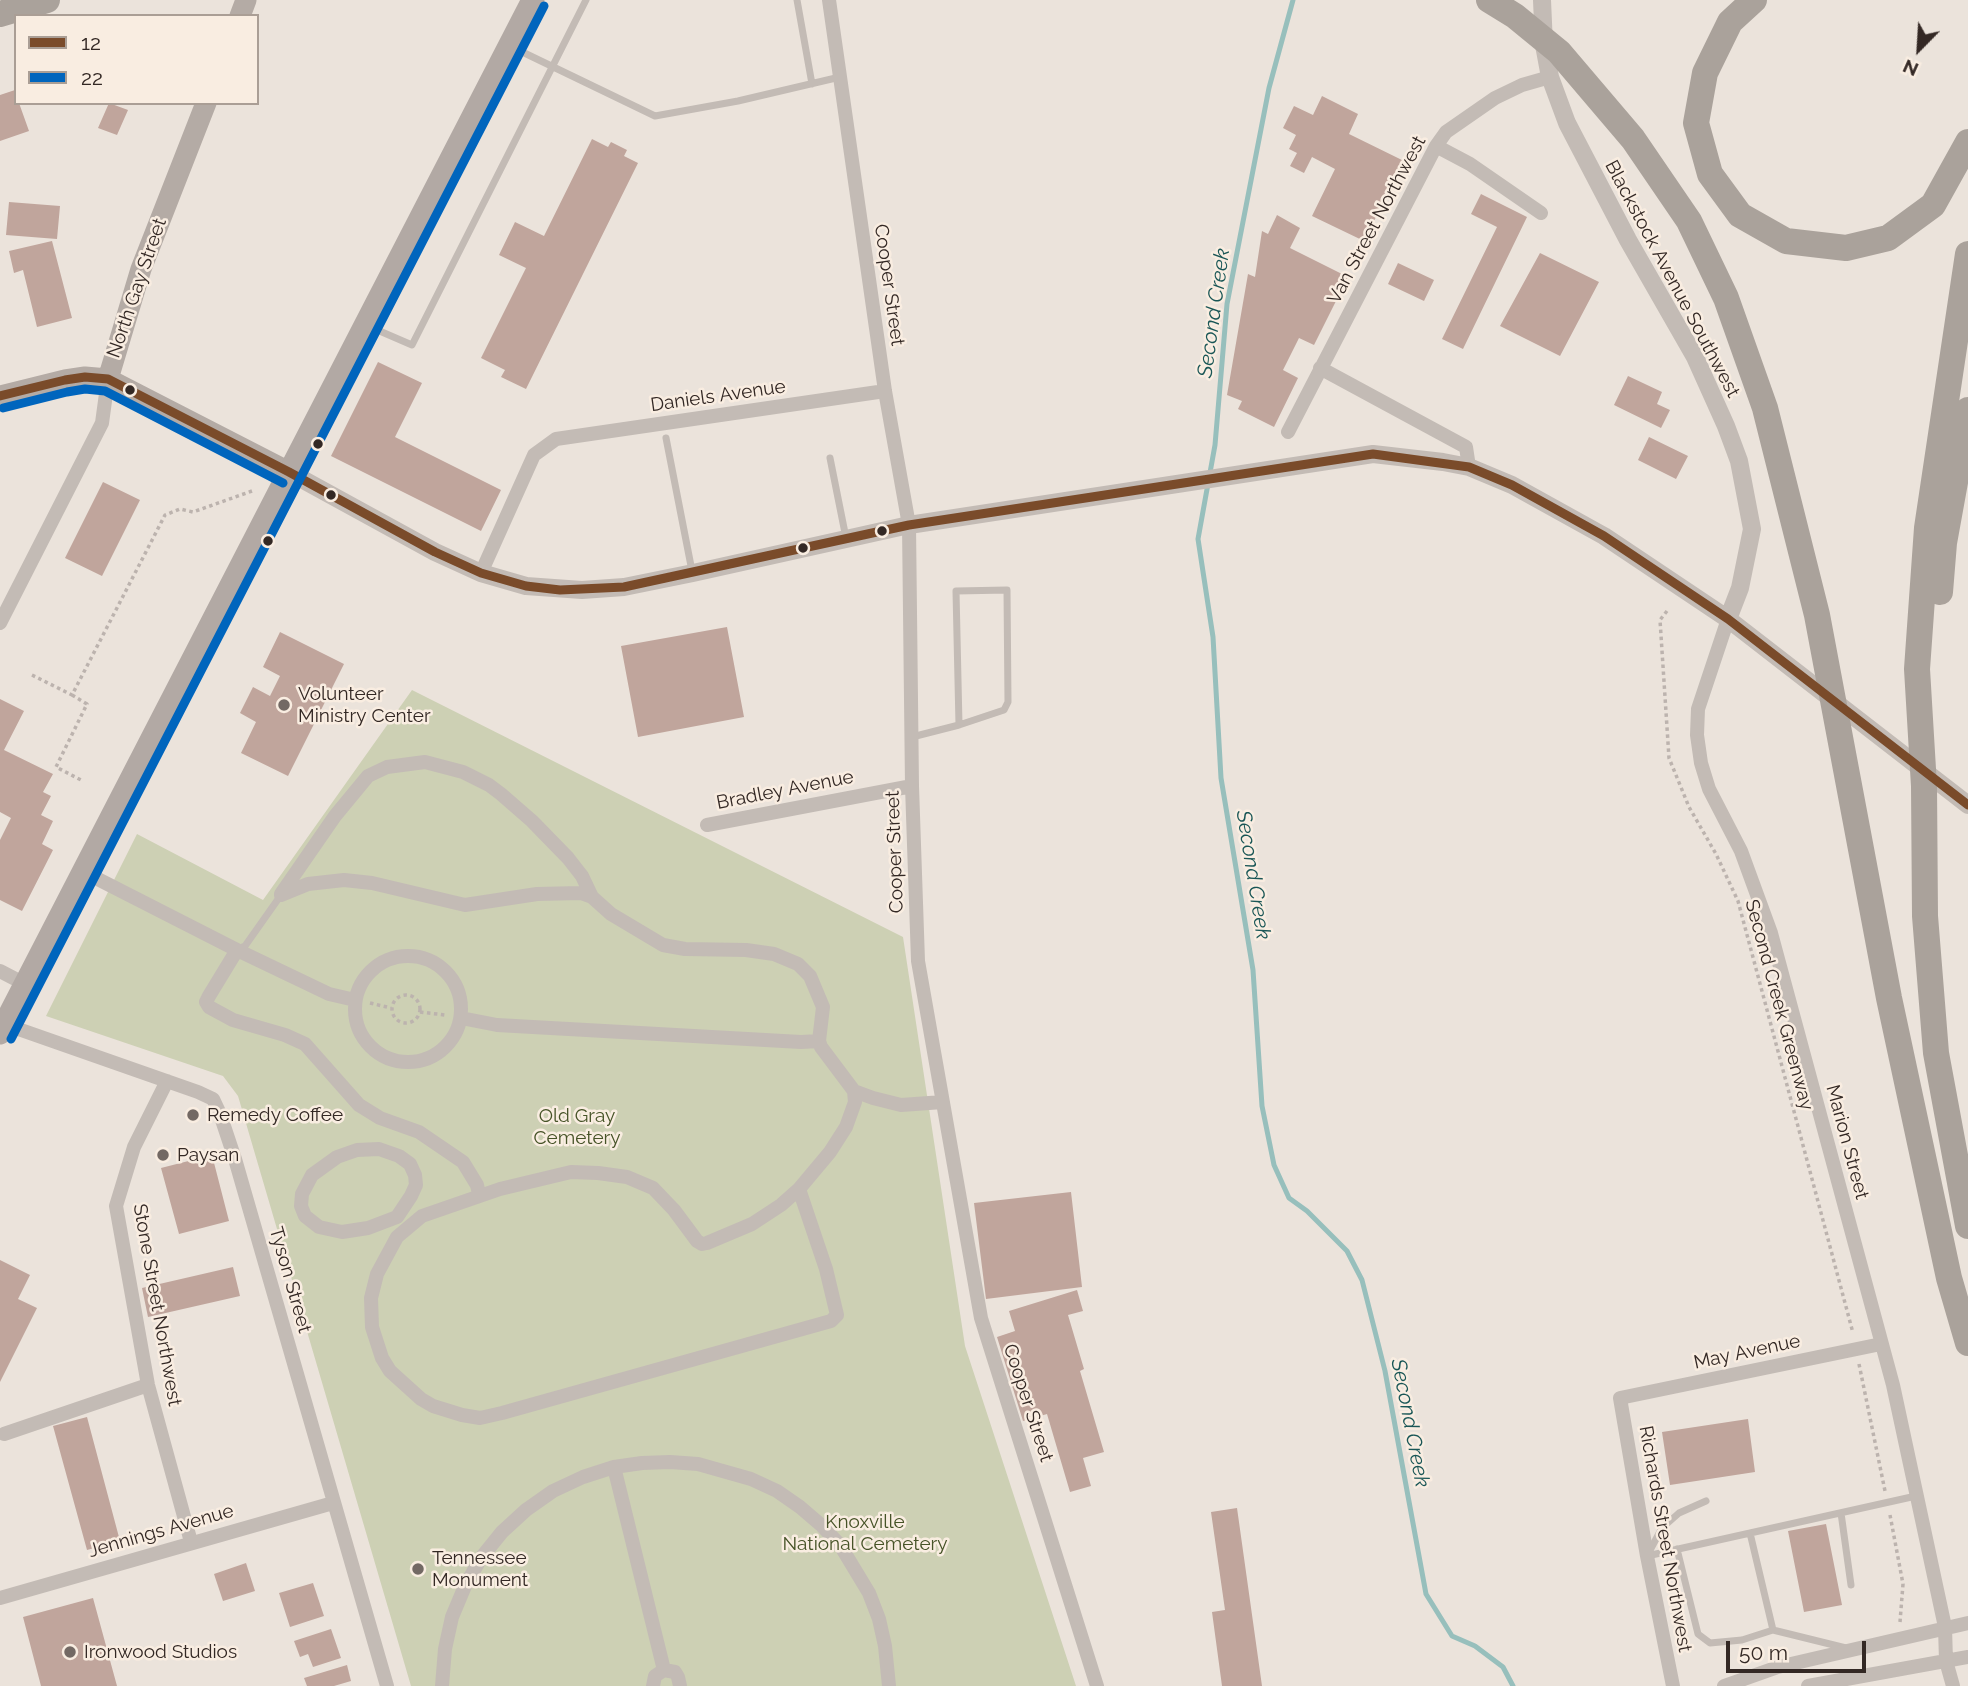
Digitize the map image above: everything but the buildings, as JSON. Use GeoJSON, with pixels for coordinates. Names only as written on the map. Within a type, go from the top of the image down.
{"type":"FeatureCollection","features":[{"type":"Feature","properties":{"kind":"highway"},"geometry":{"type":"LineString","coordinates":[[0,14],[47,0]]}},
{"type":"Feature","properties":{"kind":"highway"},"geometry":{"type":"LineString","coordinates":[[1489,0],[1515,16],[1559,52],[1633,139],[1689,221],[1726,298],[1765,408],[1817,615],[1892,1011],[1950,1278],[1968,1343]]}},
{"type":"Feature","properties":{"kind":"highway"},"geometry":{"type":"LineString","coordinates":[[1754,0],[1730,22],[1705,72],[1696,123],[1710,174],[1740,215],[1786,241],[1846,248],[1888,238],[1933,205],[1968,142]]}},
{"type":"Feature","properties":{"kind":"highway"},"geometry":{"type":"LineString","coordinates":[[1968,254],[1927,528],[1924,786],[1925,916],[1936,1053],[1968,1226]]}},
{"type":"Feature","properties":{"kind":"highway"},"geometry":{"type":"LineString","coordinates":[[1925,672],[1944,543],[1968,410]]}},
{"type":"Feature","properties":{"kind":"main road"},"geometry":{"type":"LineString","coordinates":[[2,1028],[530,1]]}},
{"type":"Feature","properties":{"kind":"main road","name":"North Gay Street"},"geometry":{"type":"LineString","coordinates":[[107,379],[141,269],[205,105]]}},
{"type":"Feature","properties":{"kind":"main road"},"geometry":{"type":"LineString","coordinates":[[0,396],[65,380],[85,377],[107,379],[289,472]]}},
{"type":"Feature","properties":{"kind":"street","name":"Cooper Street"},"geometry":{"type":"LineString","coordinates":[[829,0],[885,391],[909,525],[911,738],[918,961],[981,1318],[1097,1686]]}},
{"type":"Feature","properties":{"kind":"street","name":"Blackstock Avenue Southwest"},"geometry":{"type":"LineString","coordinates":[[1542,0],[1549,77],[1567,123],[1591,173],[1695,357],[1739,461],[1752,529],[1740,588],[1728,619]]}},
{"type":"Feature","properties":{"kind":"street","name":"Van Street Northwest"},"geometry":{"type":"LineString","coordinates":[[1288,432],[1436,146],[1446,132],[1495,98],[1522,85],[1549,77]]}},
{"type":"Feature","properties":{"kind":"street"},"geometry":{"type":"LineString","coordinates":[[1436,146],[1470,164],[1541,213]]}},
{"type":"Feature","properties":{"kind":"street"},"geometry":{"type":"LineString","coordinates":[[1321,368],[1466,447],[1469,467]]}},
{"type":"Feature","properties":{"kind":"street","name":"North Gay Street"},"geometry":{"type":"LineString","coordinates":[[0,623],[102,423],[107,379]]}},
{"type":"Feature","properties":{"kind":"street","name":"Daniels Avenue"},"geometry":{"type":"LineString","coordinates":[[481,573],[534,455],[556,439],[885,391]]}},
{"type":"Feature","properties":{"kind":"street"},"geometry":{"type":"LineString","coordinates":[[289,472],[481,573],[526,586],[582,590],[624,587],[909,525],[1373,454],[1469,467],[1537,497],[1604,537],[1728,619],[1968,805]]}},
{"type":"Feature","properties":{"kind":"street","name":"Marion Street"},"geometry":{"type":"LineString","coordinates":[[1728,619],[1698,709],[1701,763],[1709,789],[1741,851],[1771,933],[1893,1385],[1945,1627],[1946,1661],[1953,1686]]}},
{"type":"Feature","properties":{"kind":"street"},"geometry":{"type":"LineString","coordinates":[[281,895],[340,810],[368,776],[387,767],[425,762],[463,772],[501,793],[533,821],[568,858],[582,876],[592,897]]}},
{"type":"Feature","properties":{"kind":"street","name":"Bradley Avenue"},"geometry":{"type":"LineString","coordinates":[[707,825],[912,786]]}},
{"type":"Feature","properties":{"kind":"street"},"geometry":{"type":"LineString","coordinates":[[84,872],[329,994],[355,1000]]}},
{"type":"Feature","properties":{"kind":"street"},"geometry":{"type":"LineString","coordinates":[[281,895],[308,884],[344,880],[372,883],[465,905],[550,893],[581,893],[592,897],[620,920],[663,945],[774,954],[798,964],[810,976],[823,1007],[819,1041],[854,1091],[855,1102],[846,1128],[799,1189],[752,1224],[702,1244],[653,1188],[627,1177],[571,1172],[479,1194],[402,1223],[330,1231],[312,1223],[304,1216],[301,1206],[302,1194],[313,1175],[328,1162],[356,1150],[379,1149],[399,1156],[410,1164],[415,1175],[416,1185],[402,1223],[372,1287],[371,1312],[376,1344],[390,1371],[421,1399],[447,1412],[480,1418],[831,1321],[836,1315],[828,1279],[799,1189]]}},
{"type":"Feature","properties":{"kind":"street"},"geometry":{"type":"LineString","coordinates":[[237,950],[206,1002],[209,1007],[233,1020],[298,1039],[315,1054],[359,1105],[380,1118],[419,1132],[463,1162],[479,1194]]}},
{"type":"Feature","properties":{"kind":"street"},"geometry":{"type":"LineString","coordinates":[[417,955],[433,961],[446,971],[456,985],[461,1001],[461,1018],[456,1033],[439,1052],[416,1062],[399,1062],[383,1056],[370,1046],[360,1033],[355,1017],[355,1000],[360,984],[370,970],[392,958],[417,955]]}},
{"type":"Feature","properties":{"kind":"street"},"geometry":{"type":"LineString","coordinates":[[0,971],[25,984]]}},
{"type":"Feature","properties":{"kind":"street"},"geometry":{"type":"LineString","coordinates":[[461,1018],[496,1025],[819,1041]]}},
{"type":"Feature","properties":{"kind":"street","name":"Tyson Street"},"geometry":{"type":"LineString","coordinates":[[2,1028],[167,1081],[213,1099],[220,1114],[302,1386],[387,1686]]}},
{"type":"Feature","properties":{"kind":"street","name":"Stone Street Northwest"},"geometry":{"type":"LineString","coordinates":[[167,1081],[134,1147],[116,1206],[148,1385],[191,1542]]}},
{"type":"Feature","properties":{"kind":"street"},"geometry":{"type":"LineString","coordinates":[[854,1091],[901,1105],[943,1102]]}},
{"type":"Feature","properties":{"kind":"street","name":"May Avenue"},"geometry":{"type":"LineString","coordinates":[[1620,1398],[1881,1344]]}},
{"type":"Feature","properties":{"kind":"street"},"geometry":{"type":"LineString","coordinates":[[4,1434],[148,1385]]}},
{"type":"Feature","properties":{"kind":"street","name":"Richards Street Northwest"},"geometry":{"type":"LineString","coordinates":[[1620,1398],[1673,1686]]}},
{"type":"Feature","properties":{"kind":"street"},"geometry":{"type":"LineString","coordinates":[[442,1686],[445,1649],[452,1617],[481,1558],[502,1532],[526,1510],[553,1491],[614,1467],[642,1463],[698,1464],[751,1479],[800,1507],[840,1545],[869,1593],[886,1646],[889,1686]]}},
{"type":"Feature","properties":{"kind":"street"},"geometry":{"type":"LineString","coordinates":[[614,1467],[664,1670]]}},
{"type":"Feature","properties":{"kind":"street","name":"Jennings Avenue"},"geometry":{"type":"LineString","coordinates":[[0,1598],[333,1503]]}},
{"type":"Feature","properties":{"kind":"street"},"geometry":{"type":"LineString","coordinates":[[1724,1686],[1778,1667],[1968,1623]]}},
{"type":"Feature","properties":{"kind":"street"},"geometry":{"type":"LineString","coordinates":[[1808,1686],[1968,1657]]}},
{"type":"Feature","properties":{"kind":"street"},"geometry":{"type":"LineString","coordinates":[[653,1686],[655,1676],[664,1670],[675,1672],[680,1686]]}},
{"type":"Feature","properties":{"kind":"lane"},"geometry":{"type":"LineString","coordinates":[[364,325],[412,345],[586,0]]}},
{"type":"Feature","properties":{"kind":"lane"},"geometry":{"type":"LineString","coordinates":[[797,0],[812,84]]}},
{"type":"Feature","properties":{"kind":"lane"},"geometry":{"type":"LineString","coordinates":[[509,45],[655,116],[738,101],[840,77]]}},
{"type":"Feature","properties":{"kind":"lane"},"geometry":{"type":"LineString","coordinates":[[666,438],[692,573]]}},
{"type":"Feature","properties":{"kind":"lane"},"geometry":{"type":"LineString","coordinates":[[830,458],[846,539]]}},
{"type":"Feature","properties":{"kind":"lane"},"geometry":{"type":"LineString","coordinates":[[911,738],[959,725],[1004,710],[1008,702],[1006,590],[956,591],[959,725]]}},
{"type":"Feature","properties":{"kind":"lane"},"geometry":{"type":"LineString","coordinates":[[237,950],[245,946],[281,895]]}},
{"type":"Feature","properties":{"kind":"lane"},"geometry":{"type":"LineString","coordinates":[[1647,1556],[1916,1496]]}},
{"type":"Feature","properties":{"kind":"lane"},"geometry":{"type":"LineString","coordinates":[[1647,1556],[1662,1528],[1679,1513],[1706,1501]]}},
{"type":"Feature","properties":{"kind":"lane"},"geometry":{"type":"LineString","coordinates":[[1841,1513],[1851,1585]]}},
{"type":"Feature","properties":{"kind":"lane"},"geometry":{"type":"LineString","coordinates":[[1750,1533],[1773,1630]]}},
{"type":"Feature","properties":{"kind":"lane"},"geometry":{"type":"LineString","coordinates":[[1677,1549],[1698,1634],[1710,1643],[1742,1640],[1773,1630],[1850,1649]]}},
{"type":"Feature","properties":{"kind":"path"},"geometry":{"type":"LineString","coordinates":[[72,695],[165,515],[180,509],[194,512],[252,491]]}},
{"type":"Feature","properties":{"kind":"path","name":"Second Creek Greenway"},"geometry":{"type":"LineString","coordinates":[[1667,611],[1660,620],[1669,758],[1689,807],[1716,854],[1738,901],[1853,1333]]}},
{"type":"Feature","properties":{"kind":"path"},"geometry":{"type":"LineString","coordinates":[[32,675],[87,704],[56,767],[83,780]]}},
{"type":"Feature","properties":{"kind":"path"},"geometry":{"type":"LineString","coordinates":[[408,995],[419,1002],[420,1012],[415,1020],[406,1023],[397,1020],[391,1008],[395,999],[408,995]]}},
{"type":"Feature","properties":{"kind":"path"},"geometry":{"type":"LineString","coordinates":[[355,1000],[391,1008]]}},
{"type":"Feature","properties":{"kind":"path"},"geometry":{"type":"LineString","coordinates":[[420,1012],[461,1018]]}},
{"type":"Feature","properties":{"kind":"green space","name":"Old Gray Cemetery"},"geometry":{"type":"Polygon","coordinates":[[[412,690],[903,937],[965,1346],[1076,1686],[411,1686],[238,1096],[223,1076],[46,1016],[137,834],[263,900],[412,690]]]}},
{"type":"Feature","properties":{"kind":"waterway","name":"Second Creek"},"geometry":{"type":"LineString","coordinates":[[1293,0],[1269,88],[1227,304],[1215,445],[1198,539],[1213,637],[1221,778],[1253,970],[1262,1106],[1274,1165],[1289,1198],[1307,1211],[1347,1251],[1362,1280],[1385,1371],[1426,1594],[1452,1636],[1475,1646],[1503,1667],[1513,1686]]}},
{"type":"Feature","properties":{"kind":"transit line","name":"22"},"geometry":{"type":"LineString","coordinates":[[11,1039],[544,6]]}},
{"type":"Feature","properties":{"kind":"transit line","name":"12"},"geometry":{"type":"LineString","coordinates":[[0,396],[65,380],[85,377],[108,379],[289,472],[435,552],[481,573],[526,586],[560,590],[624,587],[909,525],[1373,454],[1469,467],[1512,485],[1604,536],[1728,619],[1968,805]]}},
{"type":"Feature","properties":{"kind":"transit line","name":"22"},"geometry":{"type":"LineString","coordinates":[[3,408],[67,392],[85,389],[105,391],[283,483]]}},
{"type":"Feature","properties":{"kind":"place","name":"Volunteer Ministry Center"},"geometry":{"type":"Point","coordinates":[284,705]}},
{"type":"Feature","properties":{"kind":"place","name":"Remedy Coffee"},"geometry":{"type":"Point","coordinates":[193,1115]}},
{"type":"Feature","properties":{"kind":"place","name":"Paysan"},"geometry":{"type":"Point","coordinates":[163,1155]}},
{"type":"Feature","properties":{"kind":"place","name":"Tennessee Monument"},"geometry":{"type":"Point","coordinates":[418,1569]}},
{"type":"Feature","properties":{"kind":"place","name":"Ironwood Studios"},"geometry":{"type":"Point","coordinates":[70,1652]}},
{"type":"Feature","properties":{"kind":"park label","name":"Knoxville National Cemetery"},"geometry":{"type":"Point","coordinates":[865,1533]}}]}
